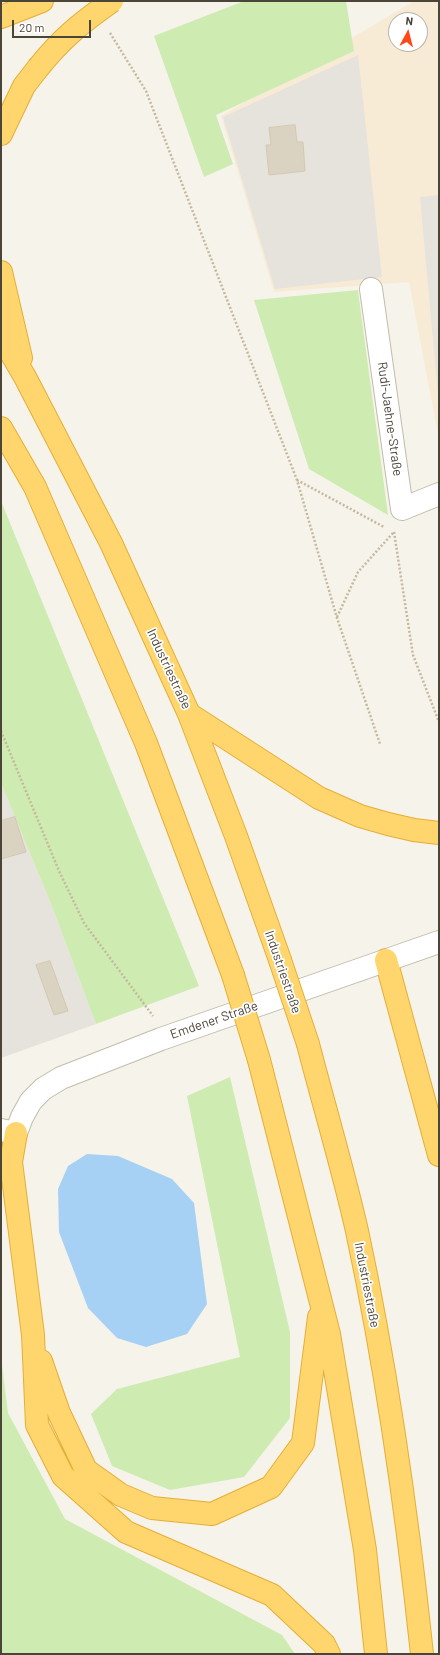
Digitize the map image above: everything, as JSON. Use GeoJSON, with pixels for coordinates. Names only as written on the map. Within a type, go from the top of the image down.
{"type":"FeatureCollection","features":[{"type":"Feature","properties":{"kind":"highway"},"geometry":{"type":"LineString","coordinates":[[1,16],[42,1]]}},
{"type":"Feature","properties":{"kind":"highway"},"geometry":{"type":"LineString","coordinates":[[1,134],[24,86],[57,44],[79,25],[112,1]]}},
{"type":"Feature","properties":{"kind":"highway"},"geometry":{"type":"LineString","coordinates":[[1,272],[25,377]]}},
{"type":"Feature","properties":{"kind":"highway","name":"Industriestraße"},"geometry":{"type":"LineString","coordinates":[[1,336],[25,377],[111,542],[189,714],[236,836],[308,1044],[357,1231],[389,1404],[409,1534],[422,1654]]}},
{"type":"Feature","properties":{"kind":"highway"},"geometry":{"type":"LineString","coordinates":[[1,428],[8,444],[35,488],[146,743],[233,976],[259,1060],[329,1334],[365,1550],[376,1654]]}},
{"type":"Feature","properties":{"kind":"highway"},"geometry":{"type":"LineString","coordinates":[[189,714],[319,798],[360,816],[414,830],[439,833]]}},
{"type":"Feature","properties":{"kind":"highway"},"geometry":{"type":"LineString","coordinates":[[386,960],[439,1155]]}},
{"type":"Feature","properties":{"kind":"highway"},"geometry":{"type":"LineString","coordinates":[[8,1132],[32,1336],[37,1425],[63,1476],[126,1532],[272,1595],[324,1644],[329,1654]]}},
{"type":"Feature","properties":{"kind":"highway"},"geometry":{"type":"LineString","coordinates":[[32,1336],[59,1412],[86,1470],[121,1495],[152,1508],[212,1514],[271,1487],[304,1443],[320,1300]]}},
{"type":"Feature","properties":{"kind":"street","name":"Rudi-Jaehne-Straße"},"geometry":{"type":"LineString","coordinates":[[371,289],[402,509]]}},
{"type":"Feature","properties":{"kind":"street"},"geometry":{"type":"LineString","coordinates":[[402,509],[439,494]]}},
{"type":"Feature","properties":{"kind":"street","name":"Emdener Straße"},"geometry":{"type":"LineString","coordinates":[[8,1132],[22,1117],[31,1101],[43,1089],[61,1078],[101,1061],[161,1039],[439,942]]}},
{"type":"Feature","properties":{"kind":"path"},"geometry":{"type":"LineString","coordinates":[[109,32],[146,91],[297,480],[337,618],[380,744]]}},
{"type":"Feature","properties":{"kind":"path"},"geometry":{"type":"LineString","coordinates":[[297,480],[394,532]]}},
{"type":"Feature","properties":{"kind":"path"},"geometry":{"type":"LineString","coordinates":[[337,618],[358,572],[394,532],[402,509]]}},
{"type":"Feature","properties":{"kind":"path"},"geometry":{"type":"LineString","coordinates":[[394,532],[413,655],[439,722]]}},
{"type":"Feature","properties":{"kind":"path"},"geometry":{"type":"LineString","coordinates":[[1,731],[59,871],[84,923],[153,1017],[161,1039]]}},
{"type":"Feature","properties":{"kind":"shaded area"},"geometry":{"type":"Polygon","coordinates":[[[414,1],[439,1],[439,440],[409,282],[274,292],[221,116],[388,16],[388,52],[428,52],[428,12],[396,12],[414,1]]]}},
{"type":"Feature","properties":{"kind":"shaded area"},"geometry":{"type":"Polygon","coordinates":[[[358,55],[382,277],[275,289],[223,117],[358,55]]]}},
{"type":"Feature","properties":{"kind":"shaded area"},"geometry":{"type":"Polygon","coordinates":[[[439,195],[439,406],[420,197],[439,195]]]}},
{"type":"Feature","properties":{"kind":"shaded area"},"geometry":{"type":"Polygon","coordinates":[[[1,783],[53,909],[96,1024],[1,1058],[1,783]]]}},
{"type":"Feature","properties":{"kind":"green space"},"geometry":{"type":"Polygon","coordinates":[[[244,1],[346,1],[354,51],[216,115],[233,164],[204,177],[154,36],[244,1]]]}},
{"type":"Feature","properties":{"kind":"green space"},"geometry":{"type":"Polygon","coordinates":[[[358,290],[388,515],[309,469],[254,300],[358,290]]]}},
{"type":"Feature","properties":{"kind":"green space"},"geometry":{"type":"Polygon","coordinates":[[[1,501],[199,986],[96,1024],[53,909],[1,783],[1,501]]]}},
{"type":"Feature","properties":{"kind":"green space"},"geometry":{"type":"Polygon","coordinates":[[[230,1077],[290,1332],[290,1418],[244,1477],[170,1490],[112,1466],[91,1414],[117,1389],[240,1357],[187,1096],[230,1077]]]}},
{"type":"Feature","properties":{"kind":"green space"},"geometry":{"type":"Polygon","coordinates":[[[1,1357],[8,1413],[65,1519],[282,1635],[295,1654],[1,1654],[1,1357]]]}},
{"type":"Feature","properties":{"kind":"water"},"geometry":{"type":"Polygon","coordinates":[[[87,1154],[118,1156],[172,1179],[194,1203],[207,1304],[187,1334],[146,1347],[117,1338],[88,1308],[59,1232],[58,1189],[68,1166],[87,1154]]]}},
{"type":"Feature","properties":{"kind":"building"},"geometry":{"type":"Polygon","coordinates":[[[295,125],[297,142],[303,142],[305,171],[269,175],[266,145],[271,145],[269,128],[295,125]]]}},
{"type":"Feature","properties":{"kind":"building"},"geometry":{"type":"Polygon","coordinates":[[[15,817],[26,852],[1,859],[1,821],[15,817]]]}},
{"type":"Feature","properties":{"kind":"building"},"geometry":{"type":"Polygon","coordinates":[[[50,961],[68,1011],[54,1015],[36,965],[50,961]]]}}]}
